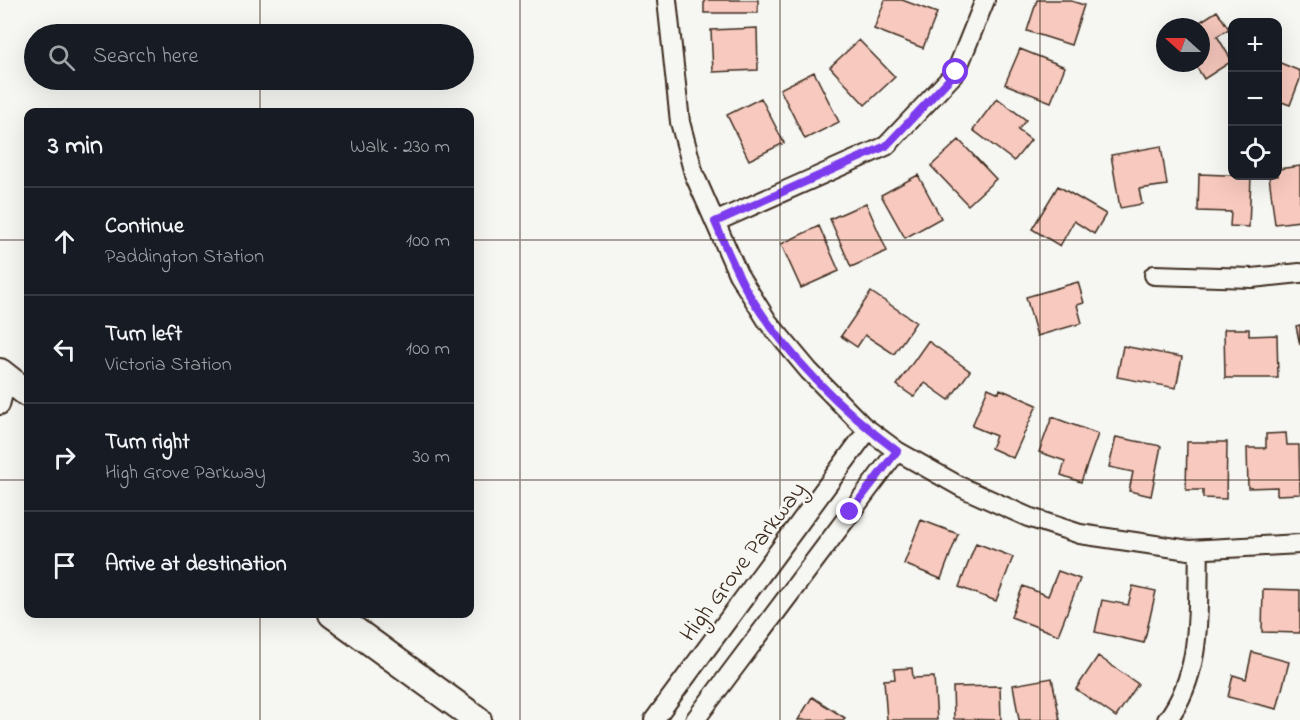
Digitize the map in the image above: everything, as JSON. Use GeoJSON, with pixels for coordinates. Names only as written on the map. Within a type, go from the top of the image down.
{"type":"FeatureCollection","features":[{"type":"Feature","properties":{"kind":"street"},"geometry":{"type":"LineString","coordinates":[[667,0],[680,122],[694,174],[738,274],[768,322],[809,371],[868,430],[897,451],[961,487],[1028,517],[1080,534],[1143,545],[1199,550],[1300,544]]}},
{"type":"Feature","properties":{"kind":"street"},"geometry":{"type":"LineString","coordinates":[[715,222],[886,146],[956,72],[985,0]]}},
{"type":"Feature","properties":{"kind":"street"},"geometry":{"type":"LineString","coordinates":[[1154,275],[1252,278],[1300,273]]}},
{"type":"Feature","properties":{"kind":"street"},"geometry":{"type":"LineString","coordinates":[[4,375],[24,391]]}},
{"type":"Feature","properties":{"kind":"street"},"geometry":{"type":"LineString","coordinates":[[0,405],[4,375]]}},
{"type":"Feature","properties":{"kind":"street","name":"High Grove Parkway"},"geometry":{"type":"LineString","coordinates":[[654,720],[868,430]]}},
{"type":"Feature","properties":{"kind":"street"},"geometry":{"type":"LineString","coordinates":[[695,720],[897,451]]}},
{"type":"Feature","properties":{"kind":"street"},"geometry":{"type":"LineString","coordinates":[[1167,720],[1176,709],[1194,663],[1199,550]]}},
{"type":"Feature","properties":{"kind":"street"},"geometry":{"type":"LineString","coordinates":[[338,618],[478,720]]}},
{"type":"Feature","properties":{"kind":"building"},"geometry":{"type":"Polygon","coordinates":[[[704,0],[758,0],[758,13],[704,13],[704,0]]]}},
{"type":"Feature","properties":{"kind":"building"},"geometry":{"type":"Polygon","coordinates":[[[885,0],[902,0],[937,13],[923,48],[874,29],[885,0]]]}},
{"type":"Feature","properties":{"kind":"building"},"geometry":{"type":"Polygon","coordinates":[[[1037,0],[1068,0],[1084,5],[1071,45],[1027,31],[1037,0]]]}},
{"type":"Feature","properties":{"kind":"building"},"geometry":{"type":"Polygon","coordinates":[[[1217,11],[1228,28],[1217,36],[1228,54],[1228,64],[1204,79],[1200,72],[1210,72],[1210,18],[1206,18],[1217,11]]]}},
{"type":"Feature","properties":{"kind":"building"},"geometry":{"type":"Polygon","coordinates":[[[757,28],[758,70],[713,72],[711,30],[757,28]]]}},
{"type":"Feature","properties":{"kind":"building"},"geometry":{"type":"Polygon","coordinates":[[[859,40],[895,77],[865,105],[830,67],[859,40]]]}},
{"type":"Feature","properties":{"kind":"building"},"geometry":{"type":"Polygon","coordinates":[[[1020,49],[1065,67],[1051,102],[1005,84],[1020,49]]]}},
{"type":"Feature","properties":{"kind":"building"},"geometry":{"type":"Polygon","coordinates":[[[1282,64],[1300,71],[1300,79],[1290,105],[1282,102],[1282,64]]]}},
{"type":"Feature","properties":{"kind":"building"},"geometry":{"type":"Polygon","coordinates":[[[814,72],[839,122],[805,139],[780,89],[814,72]]]}},
{"type":"Feature","properties":{"kind":"building"},"geometry":{"type":"Polygon","coordinates":[[[761,98],[784,143],[749,160],[727,115],[761,98]]]}},
{"type":"Feature","properties":{"kind":"building"},"geometry":{"type":"Polygon","coordinates":[[[997,98],[1026,120],[1018,130],[1031,140],[1014,161],[973,130],[997,98]]]}},
{"type":"Feature","properties":{"kind":"building"},"geometry":{"type":"Polygon","coordinates":[[[959,140],[996,179],[968,205],[931,166],[959,140]]]}},
{"type":"Feature","properties":{"kind":"building"},"geometry":{"type":"Polygon","coordinates":[[[1161,146],[1167,185],[1139,189],[1142,204],[1120,208],[1111,155],[1161,146]]]}},
{"type":"Feature","properties":{"kind":"building"},"geometry":{"type":"Polygon","coordinates":[[[1300,166],[1300,221],[1275,224],[1270,180],[1282,180],[1282,168],[1300,166]]]}},
{"type":"Feature","properties":{"kind":"building"},"geometry":{"type":"Polygon","coordinates":[[[1199,174],[1228,175],[1228,180],[1251,180],[1249,227],[1230,226],[1231,212],[1198,211],[1199,174]]]}},
{"type":"Feature","properties":{"kind":"building"},"geometry":{"type":"Polygon","coordinates":[[[918,175],[941,218],[905,238],[881,195],[918,175]]]}},
{"type":"Feature","properties":{"kind":"building"},"geometry":{"type":"Polygon","coordinates":[[[1058,186],[1106,214],[1094,234],[1074,221],[1060,246],[1032,229],[1058,186]]]}},
{"type":"Feature","properties":{"kind":"building"},"geometry":{"type":"Polygon","coordinates":[[[866,203],[887,251],[851,267],[830,219],[866,203]]]}},
{"type":"Feature","properties":{"kind":"building"},"geometry":{"type":"Polygon","coordinates":[[[819,226],[839,271],[801,288],[781,244],[819,226]]]}},
{"type":"Feature","properties":{"kind":"building"},"geometry":{"type":"Polygon","coordinates":[[[1078,282],[1084,303],[1077,305],[1082,323],[1037,336],[1026,297],[1078,282]]]}},
{"type":"Feature","properties":{"kind":"building"},"geometry":{"type":"Polygon","coordinates":[[[871,292],[916,322],[894,354],[865,335],[857,347],[841,336],[871,292]]]}},
{"type":"Feature","properties":{"kind":"building"},"geometry":{"type":"Polygon","coordinates":[[[1300,325],[1300,345],[1296,326],[1300,325]]]}},
{"type":"Feature","properties":{"kind":"building"},"geometry":{"type":"Polygon","coordinates":[[[1224,329],[1249,329],[1249,336],[1277,335],[1278,378],[1225,378],[1224,329]]]}},
{"type":"Feature","properties":{"kind":"building"},"geometry":{"type":"Polygon","coordinates":[[[928,341],[970,371],[949,400],[925,383],[914,397],[897,385],[928,341]]]}},
{"type":"Feature","properties":{"kind":"building"},"geometry":{"type":"Polygon","coordinates":[[[1123,346],[1182,357],[1176,388],[1117,377],[1123,346]]]}},
{"type":"Feature","properties":{"kind":"building"},"geometry":{"type":"Polygon","coordinates":[[[988,388],[999,393],[1000,389],[1037,405],[1013,458],[991,448],[996,436],[972,426],[988,388]]]}},
{"type":"Feature","properties":{"kind":"building"},"geometry":{"type":"Polygon","coordinates":[[[1052,417],[1098,434],[1081,482],[1061,475],[1065,461],[1039,452],[1052,417]]]}},
{"type":"Feature","properties":{"kind":"building"},"geometry":{"type":"Polygon","coordinates":[[[1286,433],[1287,445],[1299,445],[1300,494],[1277,495],[1277,487],[1248,488],[1247,448],[1266,448],[1266,434],[1286,433]]]}},
{"type":"Feature","properties":{"kind":"building"},"geometry":{"type":"Polygon","coordinates":[[[1116,437],[1161,446],[1151,496],[1129,491],[1133,472],[1109,467],[1116,437]]]}},
{"type":"Feature","properties":{"kind":"building"},"geometry":{"type":"Polygon","coordinates":[[[1187,442],[1227,442],[1226,499],[1203,498],[1203,490],[1186,490],[1187,442]]]}},
{"type":"Feature","properties":{"kind":"building"},"geometry":{"type":"Polygon","coordinates":[[[921,520],[958,534],[941,579],[904,564],[921,520]]]}},
{"type":"Feature","properties":{"kind":"building"},"geometry":{"type":"Polygon","coordinates":[[[976,543],[1013,557],[996,601],[959,587],[976,543]]]}},
{"type":"Feature","properties":{"kind":"building"},"geometry":{"type":"Polygon","coordinates":[[[1058,571],[1080,579],[1058,635],[1011,617],[1023,586],[1048,596],[1058,571]]]}},
{"type":"Feature","properties":{"kind":"building"},"geometry":{"type":"Polygon","coordinates":[[[1133,586],[1156,591],[1144,643],[1095,632],[1102,600],[1128,605],[1133,586]]]}},
{"type":"Feature","properties":{"kind":"building"},"geometry":{"type":"Polygon","coordinates":[[[1263,589],[1300,590],[1300,633],[1262,632],[1263,589]]]}},
{"type":"Feature","properties":{"kind":"building"},"geometry":{"type":"Polygon","coordinates":[[[1252,652],[1289,662],[1277,709],[1228,697],[1233,675],[1246,679],[1252,652]]]}},
{"type":"Feature","properties":{"kind":"building"},"geometry":{"type":"Polygon","coordinates":[[[1098,656],[1138,684],[1116,717],[1076,689],[1098,656]]]}},
{"type":"Feature","properties":{"kind":"building"},"geometry":{"type":"Polygon","coordinates":[[[912,668],[913,678],[934,677],[937,720],[887,720],[884,680],[895,679],[894,669],[912,668]]]}},
{"type":"Feature","properties":{"kind":"building"},"geometry":{"type":"Polygon","coordinates":[[[1052,678],[1060,720],[1019,720],[1013,685],[1052,678]]]}},
{"type":"Feature","properties":{"kind":"building"},"geometry":{"type":"Polygon","coordinates":[[[1000,686],[1001,720],[954,719],[953,687],[1000,686]]]}},
{"type":"Feature","properties":{"kind":"building"},"geometry":{"type":"Polygon","coordinates":[[[812,697],[845,718],[843,720],[798,720],[812,697]]]}},
{"type":"Feature","properties":{"kind":"route"},"geometry":{"type":"LineString","coordinates":[[850,512],[897,451],[861,424],[809,371],[768,322],[738,274],[715,222],[886,146],[956,72]]}}]}
